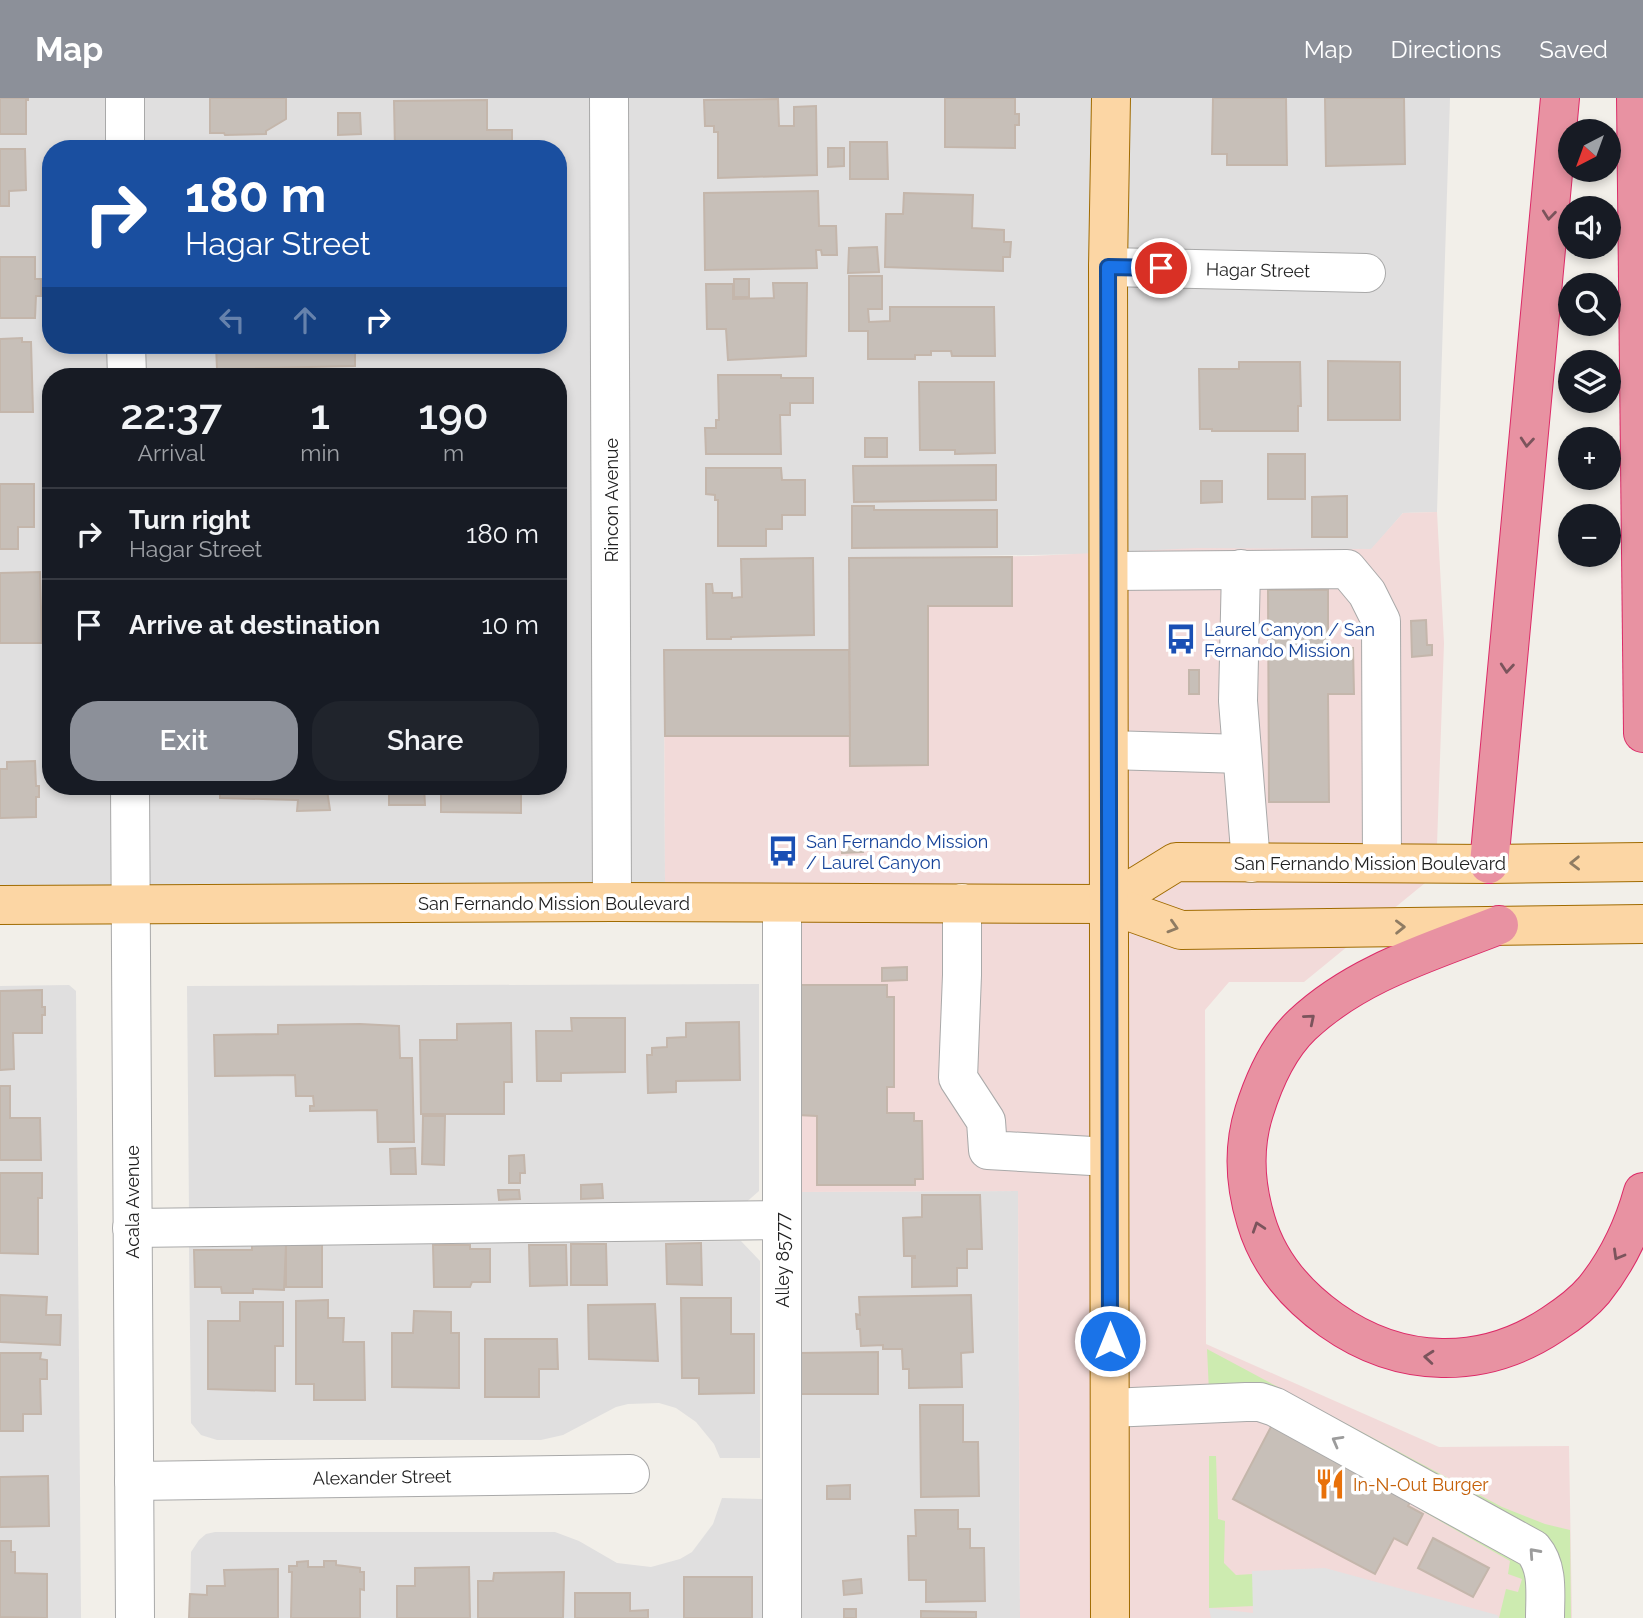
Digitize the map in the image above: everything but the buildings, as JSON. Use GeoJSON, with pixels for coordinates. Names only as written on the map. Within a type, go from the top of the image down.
{"type":"FeatureCollection","features":[{"type":"Feature","properties":{"kind":"highway"},"geometry":{"type":"LineString","coordinates":[[1489,864],[1560,98]]}},
{"type":"Feature","properties":{"kind":"highway"},"geometry":{"type":"LineString","coordinates":[[1636,98],[1643,733]]}},
{"type":"Feature","properties":{"kind":"highway"},"geometry":{"type":"LineString","coordinates":[[1499,925],[1374,974],[1325,1006],[1301,1026],[1279,1053],[1262,1088],[1249,1129],[1246,1167],[1251,1203],[1260,1236],[1277,1267],[1296,1290],[1323,1315],[1351,1334],[1387,1349],[1420,1357],[1454,1359],[1494,1353],[1530,1340],[1566,1316],[1592,1293],[1616,1259],[1633,1226],[1643,1192]]}},
{"type":"Feature","properties":{"kind":"main road"},"geometry":{"type":"LineString","coordinates":[[1110,1618],[1108,267],[1111,98]]}},
{"type":"Feature","properties":{"kind":"main road","name":"San Fernando Mission Boulevard"},"geometry":{"type":"LineString","coordinates":[[1108,904],[1176,862],[1643,862]]}},
{"type":"Feature","properties":{"kind":"main road","name":"San Fernando Mission Boulevard"},"geometry":{"type":"LineString","coordinates":[[0,905],[612,902],[1108,904],[1181,930],[1643,924]]}},
{"type":"Feature","properties":{"kind":"street"},"geometry":{"type":"LineString","coordinates":[[125,98],[125,140]]}},
{"type":"Feature","properties":{"kind":"street","name":"Rincon Avenue"},"geometry":{"type":"LineString","coordinates":[[610,98],[612,902]]}},
{"type":"Feature","properties":{"kind":"street","name":"Hagar Street"},"geometry":{"type":"LineString","coordinates":[[1108,267],[1366,273]]}},
{"type":"Feature","properties":{"kind":"street"},"geometry":{"type":"LineString","coordinates":[[1241,569],[1238,701],[1251,863]]}},
{"type":"Feature","properties":{"kind":"street"},"geometry":{"type":"LineString","coordinates":[[1110,571],[1347,569],[1367,593],[1381,621],[1382,863]]}},
{"type":"Feature","properties":{"kind":"street"},"geometry":{"type":"LineString","coordinates":[[1109,750],[1242,754]]}},
{"type":"Feature","properties":{"kind":"street","name":"Acala Avenue"},"geometry":{"type":"LineString","coordinates":[[130,795],[135,1618]]}},
{"type":"Feature","properties":{"kind":"street","name":"Alley 85777"},"geometry":{"type":"LineString","coordinates":[[782,903],[782,1618]]}},
{"type":"Feature","properties":{"kind":"street"},"geometry":{"type":"LineString","coordinates":[[962,903],[958,1078],[986,1121],[988,1150],[1109,1157]]}},
{"type":"Feature","properties":{"kind":"street"},"geometry":{"type":"LineString","coordinates":[[132,1228],[782,1220]]}},
{"type":"Feature","properties":{"kind":"street"},"geometry":{"type":"LineString","coordinates":[[1110,1408],[1246,1402],[1260,1402],[1275,1407],[1533,1549],[1542,1559],[1545,1574],[1545,1618]]}},
{"type":"Feature","properties":{"kind":"street","name":"Alexander Street"},"geometry":{"type":"LineString","coordinates":[[134,1481],[630,1474]]}},
{"type":"Feature","properties":{"kind":"shaded area"},"geometry":{"type":"Polygon","coordinates":[[[0,98],[1450,98],[1437,512],[1403,513],[1372,549],[849,558],[849,650],[664,651],[665,883],[0,890],[0,98]]]}},
{"type":"Feature","properties":{"kind":"shaded area"},"geometry":{"type":"Polygon","coordinates":[[[1437,512],[1444,643],[1436,874],[1304,982],[1229,982],[1205,1010],[1206,1344],[1439,1447],[1569,1446],[1572,1618],[1020,1618],[1018,1191],[797,1192],[797,908],[665,883],[664,650],[849,650],[849,558],[1032,556],[1197,548],[1371,549],[1403,513],[1437,512]]]}},
{"type":"Feature","properties":{"kind":"shaded area"},"geometry":{"type":"Polygon","coordinates":[[[759,984],[759,1191],[743,1205],[189,1208],[187,986],[759,984]]]}},
{"type":"Feature","properties":{"kind":"shaded area"},"geometry":{"type":"Polygon","coordinates":[[[69,985],[76,991],[81,1618],[0,1618],[0,986],[69,985]]]}},
{"type":"Feature","properties":{"kind":"shaded area"},"geometry":{"type":"Polygon","coordinates":[[[1018,1191],[1020,1618],[799,1618],[797,1192],[1018,1191]]]}},
{"type":"Feature","properties":{"kind":"shaded area"},"geometry":{"type":"Polygon","coordinates":[[[741,1241],[760,1261],[760,1458],[720,1458],[714,1444],[696,1422],[676,1408],[659,1403],[616,1407],[563,1435],[541,1440],[217,1440],[201,1435],[191,1423],[189,1246],[741,1241]]]}},
{"type":"Feature","properties":{"kind":"shaded area"},"geometry":{"type":"Polygon","coordinates":[[[722,1498],[762,1499],[762,1618],[190,1618],[191,1552],[206,1534],[555,1532],[579,1541],[617,1563],[651,1567],[680,1559],[692,1552],[713,1524],[722,1498]]]}},
{"type":"Feature","properties":{"kind":"shaded area"},"geometry":{"type":"Polygon","coordinates":[[[1325,1568],[1497,1615],[1499,1618],[1211,1618],[1209,1608],[1253,1613],[1252,1571],[1325,1568]]]}},
{"type":"Feature","properties":{"kind":"green space"},"geometry":{"type":"Polygon","coordinates":[[[1207,1349],[1502,1507],[1545,1524],[1570,1530],[1571,1618],[1558,1618],[1557,1560],[1209,1392],[1207,1349]]]}},
{"type":"Feature","properties":{"kind":"green space"},"geometry":{"type":"Polygon","coordinates":[[[1209,1456],[1216,1456],[1218,1519],[1225,1521],[1224,1563],[1236,1575],[1253,1574],[1254,1606],[1209,1608],[1209,1456]]]}},
{"type":"Feature","properties":{"kind":"green space"},"geometry":{"type":"Polygon","coordinates":[[[1421,1503],[1524,1557],[1535,1618],[1499,1618],[1506,1589],[1518,1592],[1522,1579],[1508,1574],[1510,1561],[1419,1509],[1421,1503]]]}},
{"type":"Feature","properties":{"kind":"place","name":"Laurel Canyon / San Fernando Mission"},"geometry":{"type":"Point","coordinates":[1181,639]}},
{"type":"Feature","properties":{"kind":"place","name":"San Fernando Mission / Laurel Canyon"},"geometry":{"type":"Point","coordinates":[783,851]}},
{"type":"Feature","properties":{"kind":"place","name":"In-N-Out Burger"},"geometry":{"type":"Point","coordinates":[1330,1484]}},
{"type":"Feature","properties":{"kind":"route"},"geometry":{"type":"LineString","coordinates":[[1110,1341],[1108,267],[1161,268]]}}]}
